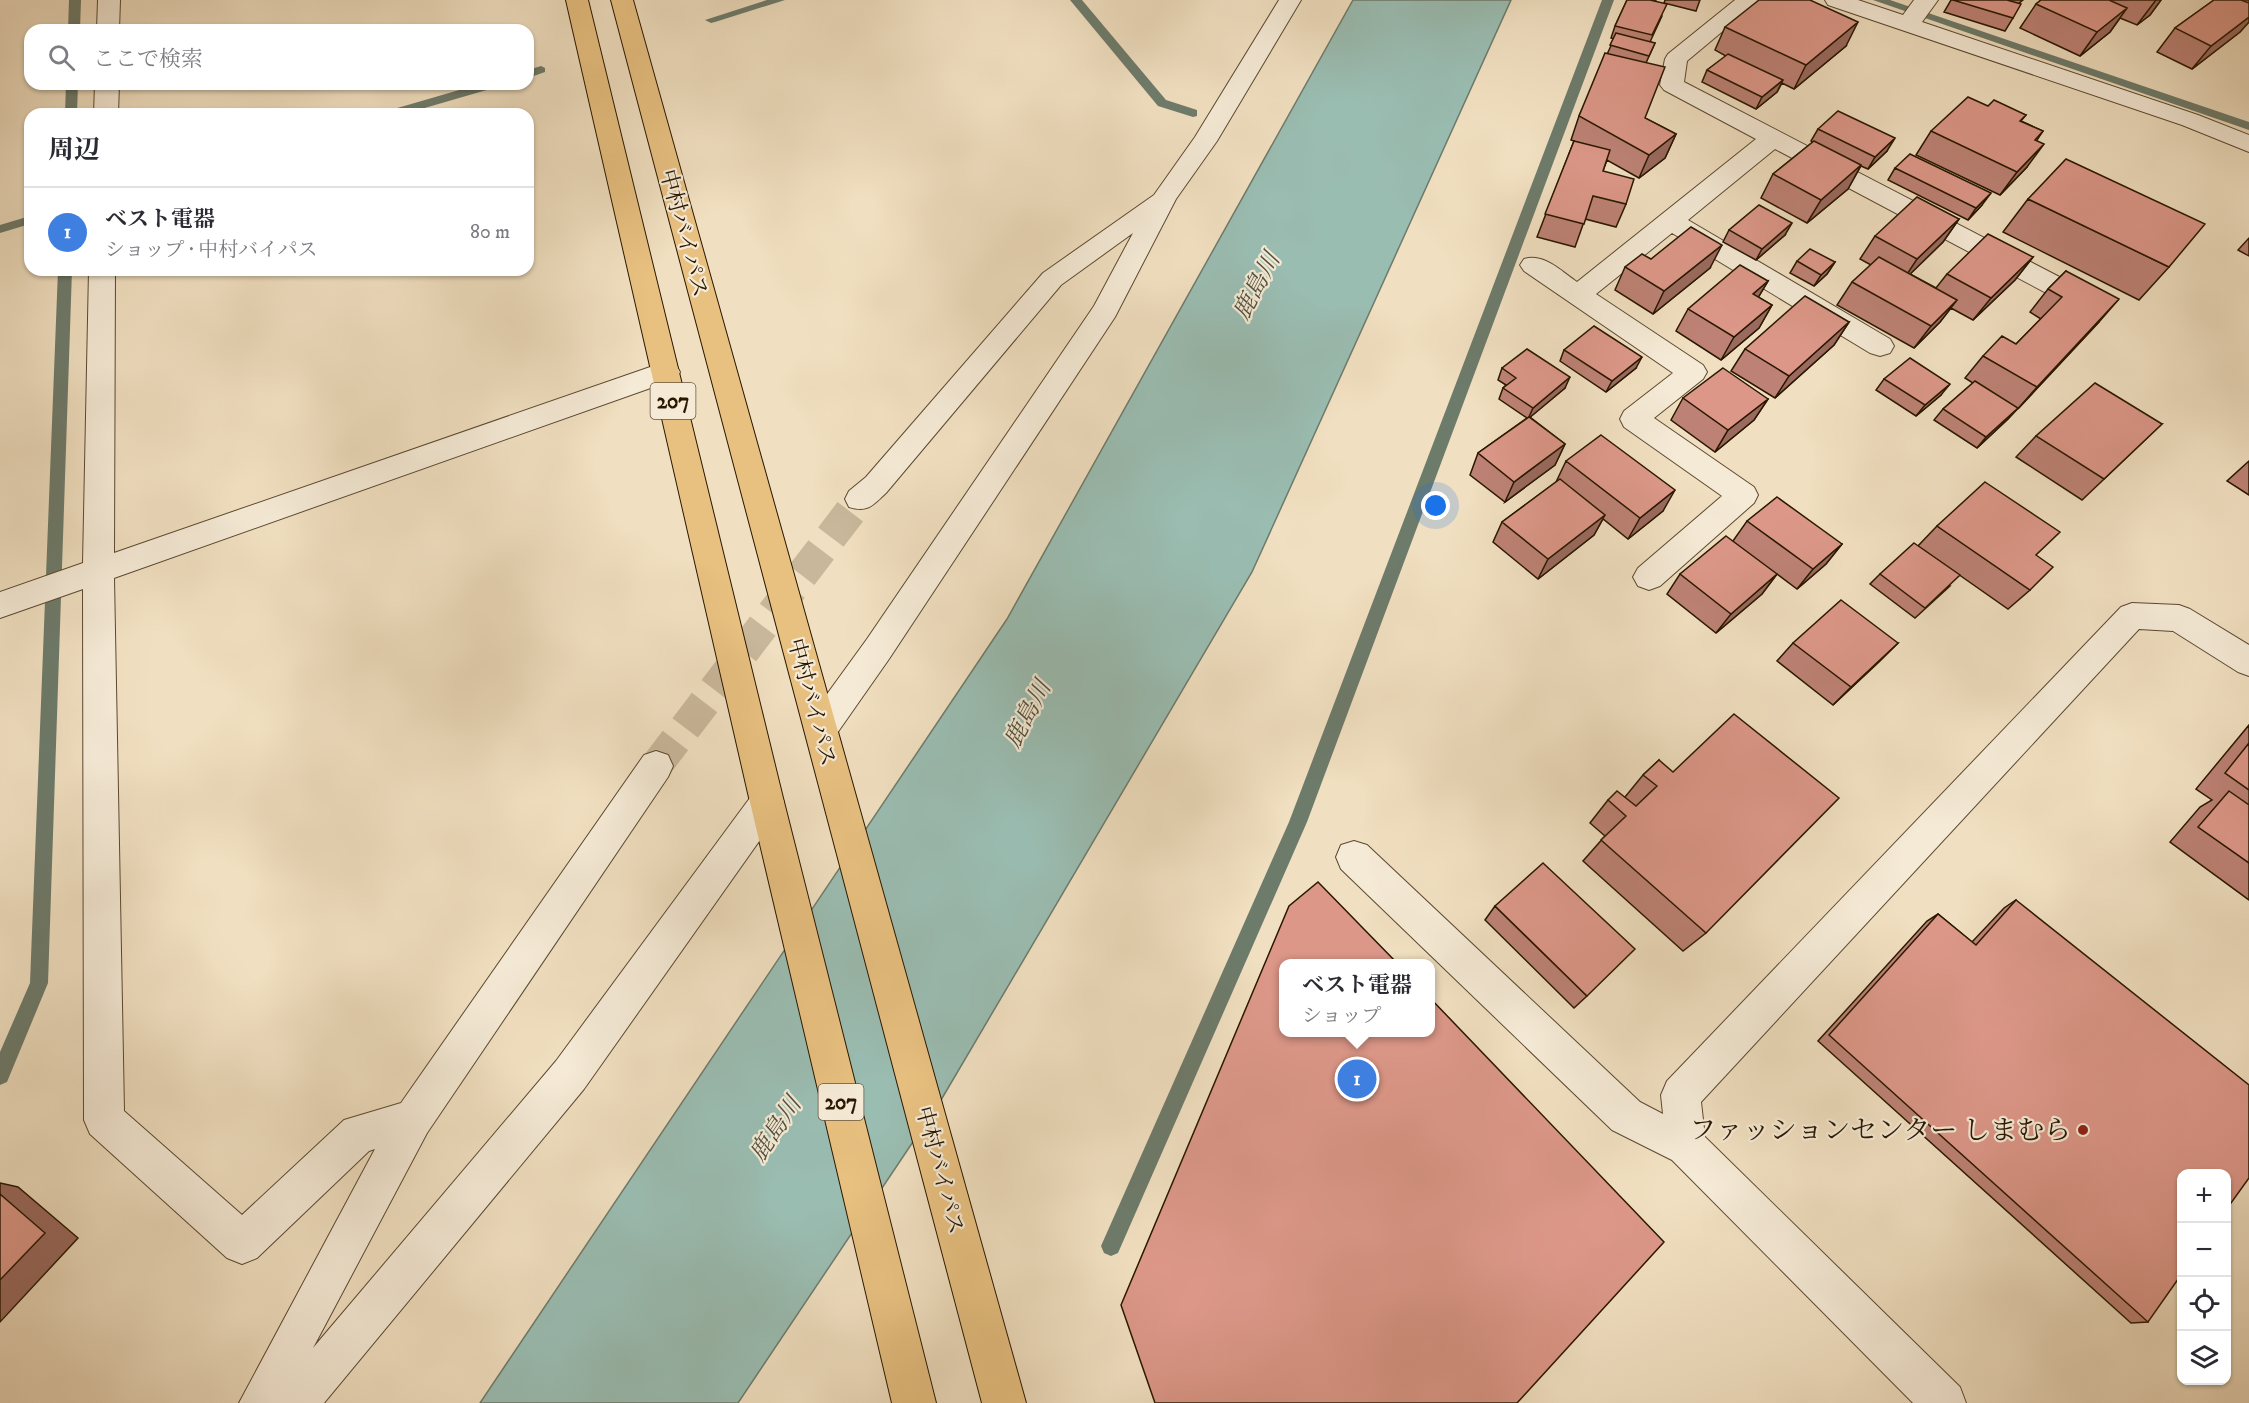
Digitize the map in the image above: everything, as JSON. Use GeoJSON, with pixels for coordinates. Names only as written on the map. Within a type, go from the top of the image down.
{"type":"FeatureCollection","features":[{"type":"Feature","properties":{"kind":"highway","name":"207"},"geometry":{"type":"LineString","coordinates":[[577,0],[767,802],[914,1403]]}},
{"type":"Feature","properties":{"kind":"highway","name":"中村バイパス"},"geometry":{"type":"LineString","coordinates":[[622,0],[1005,1403]]}},
{"type":"Feature","properties":{"kind":"street"},"geometry":{"type":"LineString","coordinates":[[108,24],[109,0]]}},
{"type":"Feature","properties":{"kind":"street"},"geometry":{"type":"LineString","coordinates":[[821,729],[878,649],[1105,310],[1165,197],[1205,141],[1290,0]]}},
{"type":"Feature","properties":{"kind":"street"},"geometry":{"type":"LineString","coordinates":[[1749,0],[1676,59],[1672,84],[2103,311]]}},
{"type":"Feature","properties":{"kind":"street"},"geometry":{"type":"LineString","coordinates":[[1836,0],[1918,11],[2249,144]]}},
{"type":"Feature","properties":{"kind":"street"},"geometry":{"type":"LineString","coordinates":[[106,108],[107,90]]}},
{"type":"Feature","properties":{"kind":"street"},"geometry":{"type":"LineString","coordinates":[[1578,295],[1773,138]]}},
{"type":"Feature","properties":{"kind":"street"},"geometry":{"type":"LineString","coordinates":[[860,500],[876,485],[1052,279],[1165,197]]}},
{"type":"Feature","properties":{"kind":"street"},"geometry":{"type":"LineString","coordinates":[[1671,220],[1880,346]]}},
{"type":"Feature","properties":{"kind":"street"},"geometry":{"type":"LineString","coordinates":[[1533,265],[1693,372],[1634,419],[1743,495],[1649,577]]}},
{"type":"Feature","properties":{"kind":"street"},"geometry":{"type":"LineString","coordinates":[[102,276],[98,570],[104,1120],[242,1243],[358,1134],[413,1119]]}},
{"type":"Feature","properties":{"kind":"street"},"geometry":{"type":"LineString","coordinates":[[6,602],[666,372]]}},
{"type":"Feature","properties":{"kind":"street"},"geometry":{"type":"LineString","coordinates":[[1686,1146],[1681,1095],[2132,616],[2179,618],[2249,662]]}},
{"type":"Feature","properties":{"kind":"street"},"geometry":{"type":"LineString","coordinates":[[261,1403],[413,1119],[656,766]]}},
{"type":"Feature","properties":{"kind":"street"},"geometry":{"type":"LineString","coordinates":[[296,1403],[570,1075],[767,802]]}},
{"type":"Feature","properties":{"kind":"street"},"geometry":{"type":"LineString","coordinates":[[1354,857],[1626,1116],[1686,1146],[1944,1403]]}},
{"type":"Feature","properties":{"kind":"water","name":"鹿島川"},"geometry":{"type":"Polygon","coordinates":[[[1353,0],[1511,0],[1252,572],[941,1100],[738,1403],[480,1403],[1007,619],[1353,0]]]}},
{"type":"Feature","properties":{"kind":"building"},"geometry":{"type":"Polygon","coordinates":[[[1627,0],[1650,0],[1667,4],[1652,35],[1615,26],[1627,0]]]}},
{"type":"Feature","properties":{"kind":"building"},"geometry":{"type":"Polygon","coordinates":[[[1759,0],[1810,0],[1858,22],[1806,65],[1725,27],[1759,0]]]}},
{"type":"Feature","properties":{"kind":"building"},"geometry":{"type":"Polygon","coordinates":[[[1953,0],[2007,0],[2021,4],[2013,18],[1953,0]]]}},
{"type":"Feature","properties":{"kind":"building"},"geometry":{"type":"Polygon","coordinates":[[[2041,0],[2109,0],[2127,8],[2097,32],[2036,4],[2041,0]]]}},
{"type":"Feature","properties":{"kind":"building"},"geometry":{"type":"Polygon","coordinates":[[[2214,0],[2241,0],[2249,3],[2249,17],[2211,46],[2175,28],[2214,0]]]}},
{"type":"Feature","properties":{"kind":"building"},"geometry":{"type":"Polygon","coordinates":[[[1616,33],[1655,43],[1649,56],[1610,45],[1616,33]]]}},
{"type":"Feature","properties":{"kind":"building"},"geometry":{"type":"Polygon","coordinates":[[[1605,53],[1665,67],[1645,118],[1676,134],[1649,155],[1579,116],[1605,53]]]}},
{"type":"Feature","properties":{"kind":"building"},"geometry":{"type":"Polygon","coordinates":[[[1728,54],[1783,80],[1762,97],[1707,70],[1728,54]]]}},
{"type":"Feature","properties":{"kind":"building"},"geometry":{"type":"Polygon","coordinates":[[[1968,97],[1988,106],[1994,100],[2026,115],[2020,121],[2043,131],[2035,140],[2044,144],[2017,172],[1931,131],[1968,97]]]}},
{"type":"Feature","properties":{"kind":"building"},"geometry":{"type":"Polygon","coordinates":[[[1838,111],[1895,138],[1875,157],[1818,129],[1838,111]]]}},
{"type":"Feature","properties":{"kind":"building"},"geometry":{"type":"Polygon","coordinates":[[[1574,141],[1610,150],[1603,171],[1634,179],[1626,204],[1593,196],[1584,224],[1545,214],[1574,141]]]}},
{"type":"Feature","properties":{"kind":"building"},"geometry":{"type":"Polygon","coordinates":[[[1814,141],[1861,165],[1821,200],[1773,174],[1814,141]]]}},
{"type":"Feature","properties":{"kind":"building"},"geometry":{"type":"Polygon","coordinates":[[[1910,154],[1991,193],[1976,208],[1895,168],[1910,154]]]}},
{"type":"Feature","properties":{"kind":"building"},"geometry":{"type":"Polygon","coordinates":[[[2066,159],[2205,224],[2169,267],[2028,199],[2066,159]]]}},
{"type":"Feature","properties":{"kind":"building"},"geometry":{"type":"Polygon","coordinates":[[[1917,197],[1959,219],[1917,259],[1875,236],[1917,197]]]}},
{"type":"Feature","properties":{"kind":"building"},"geometry":{"type":"Polygon","coordinates":[[[1759,205],[1792,223],[1762,249],[1729,230],[1759,205]]]}},
{"type":"Feature","properties":{"kind":"building"},"geometry":{"type":"Polygon","coordinates":[[[1691,227],[1722,245],[1664,291],[1625,267],[1642,254],[1651,259],[1691,227]]]}},
{"type":"Feature","properties":{"kind":"building"},"geometry":{"type":"Polygon","coordinates":[[[1988,234],[2033,257],[1991,298],[1947,274],[1988,234]]]}},
{"type":"Feature","properties":{"kind":"building"},"geometry":{"type":"Polygon","coordinates":[[[1810,249],[1835,262],[1821,275],[1797,261],[1810,249]]]}},
{"type":"Feature","properties":{"kind":"building"},"geometry":{"type":"Polygon","coordinates":[[[1879,257],[1957,300],[1931,326],[1852,282],[1879,257]]]}},
{"type":"Feature","properties":{"kind":"building"},"geometry":{"type":"Polygon","coordinates":[[[1740,265],[1768,281],[1753,294],[1772,305],[1734,337],[1688,309],[1740,265]]]}},
{"type":"Feature","properties":{"kind":"building"},"geometry":{"type":"Polygon","coordinates":[[[2066,271],[2119,299],[2037,387],[1983,356],[2002,336],[2016,344],[2062,297],[2048,289],[2066,271]]]}},
{"type":"Feature","properties":{"kind":"building"},"geometry":{"type":"Polygon","coordinates":[[[1805,296],[1849,322],[1789,376],[1745,349],[1805,296]]]}},
{"type":"Feature","properties":{"kind":"building"},"geometry":{"type":"Polygon","coordinates":[[[1594,326],[1642,357],[1612,381],[1564,350],[1594,326]]]}},
{"type":"Feature","properties":{"kind":"building"},"geometry":{"type":"Polygon","coordinates":[[[1527,349],[1570,377],[1533,408],[1503,388],[1516,378],[1502,368],[1527,349]]]}},
{"type":"Feature","properties":{"kind":"building"},"geometry":{"type":"Polygon","coordinates":[[[1910,358],[1950,384],[1925,405],[1884,379],[1910,358]]]}},
{"type":"Feature","properties":{"kind":"building"},"geometry":{"type":"Polygon","coordinates":[[[1723,368],[1768,399],[1728,430],[1683,398],[1723,368]]]}},
{"type":"Feature","properties":{"kind":"building"},"geometry":{"type":"Polygon","coordinates":[[[1975,381],[2018,408],[1986,437],[1943,409],[1975,381]]]}},
{"type":"Feature","properties":{"kind":"building"},"geometry":{"type":"Polygon","coordinates":[[[2095,383],[2162,424],[2104,479],[2036,436],[2095,383]]]}},
{"type":"Feature","properties":{"kind":"building"},"geometry":{"type":"Polygon","coordinates":[[[1529,417],[1565,444],[1514,482],[1478,453],[1529,417]]]}},
{"type":"Feature","properties":{"kind":"building"},"geometry":{"type":"Polygon","coordinates":[[[1601,435],[1675,490],[1640,518],[1566,461],[1601,435]]]}},
{"type":"Feature","properties":{"kind":"building"},"geometry":{"type":"Polygon","coordinates":[[[1560,479],[1605,515],[1548,559],[1502,522],[1560,479]]]}},
{"type":"Feature","properties":{"kind":"building"},"geometry":{"type":"Polygon","coordinates":[[[1985,482],[2060,532],[2036,555],[2053,567],[2030,590],[1937,526],[1985,482]]]}},
{"type":"Feature","properties":{"kind":"building"},"geometry":{"type":"Polygon","coordinates":[[[1777,497],[1842,544],[1813,569],[1747,521],[1777,497]]]}},
{"type":"Feature","properties":{"kind":"building"},"geometry":{"type":"Polygon","coordinates":[[[1726,536],[1777,574],[1731,614],[1680,574],[1726,536]]]}},
{"type":"Feature","properties":{"kind":"building"},"geometry":{"type":"Polygon","coordinates":[[[1914,543],[1960,575],[1925,608],[1880,574],[1914,543]]]}},
{"type":"Feature","properties":{"kind":"building"},"geometry":{"type":"Polygon","coordinates":[[[1841,600],[1898,643],[1851,687],[1793,643],[1841,600]]]}},
{"type":"Feature","properties":{"kind":"building"},"geometry":{"type":"Polygon","coordinates":[[[1734,714],[1839,798],[1706,933],[1601,840],[1626,816],[1608,800],[1617,791],[1636,806],[1657,786],[1643,775],[1659,760],[1673,772],[1734,714]]]}},
{"type":"Feature","properties":{"kind":"building"},"geometry":{"type":"Polygon","coordinates":[[[2249,743],[2249,790],[2225,773],[2249,743]]]}},
{"type":"Feature","properties":{"kind":"building"},"geometry":{"type":"Polygon","coordinates":[[[2229,791],[2249,805],[2249,863],[2198,827],[2229,791]]]}},
{"type":"Feature","properties":{"kind":"building"},"geometry":{"type":"Polygon","coordinates":[[[1543,863],[1635,949],[1587,996],[1495,906],[1543,863]]]}},
{"type":"Feature","properties":{"kind":"building"},"geometry":{"type":"Polygon","coordinates":[[[1318,882],[1393,959],[1279,959],[1279,1037],[1435,1037],[1435,1003],[1664,1242],[1517,1403],[1155,1403],[1121,1305],[1289,906],[1318,882]]]}},
{"type":"Feature","properties":{"kind":"building","name":"ファッションセンター しまむら"},"geometry":{"type":"Polygon","coordinates":[[[2016,900],[2249,1085],[2249,1178],[2231,1203],[2231,1169],[2177,1169],[2177,1281],[2148,1322],[1829,1035],[1938,914],[1976,945],[2016,900]]]}},
{"type":"Feature","properties":{"kind":"building"},"geometry":{"type":"Polygon","coordinates":[[[0,1194],[45,1233],[0,1280],[0,1194]]]}},
{"type":"Feature","properties":{"kind":"waterway"},"geometry":{"type":"LineString","coordinates":[[74,24],[75,0]]}},
{"type":"Feature","properties":{"kind":"waterway"},"geometry":{"type":"LineString","coordinates":[[711,20],[779,0]]}},
{"type":"Feature","properties":{"kind":"waterway"},"geometry":{"type":"LineString","coordinates":[[1076,0],[1162,103],[1193,113]]}},
{"type":"Feature","properties":{"kind":"waterway"},"geometry":{"type":"LineString","coordinates":[[1111,1246],[1298,822],[1608,0]]}},
{"type":"Feature","properties":{"kind":"waterway"},"geometry":{"type":"LineString","coordinates":[[1879,0],[2249,126]]}},
{"type":"Feature","properties":{"kind":"waterway"},"geometry":{"type":"LineString","coordinates":[[534,72],[541,70]]}},
{"type":"Feature","properties":{"kind":"waterway"},"geometry":{"type":"LineString","coordinates":[[71,108],[72,90]]}},
{"type":"Feature","properties":{"kind":"waterway"},"geometry":{"type":"LineString","coordinates":[[411,108],[473,90]]}},
{"type":"Feature","properties":{"kind":"waterway"},"geometry":{"type":"LineString","coordinates":[[0,229],[24,222]]}},
{"type":"Feature","properties":{"kind":"waterway"},"geometry":{"type":"LineString","coordinates":[[0,1075],[39,983],[65,276]]}},
{"type":"Feature","properties":{"kind":"tunnel"},"geometry":{"type":"LineString","coordinates":[[656,766],[860,499]]}},
{"type":"Feature","properties":{"kind":"place","name":"ベスト電器"},"geometry":{"type":"Point","coordinates":[1357,1079]}},
{"type":"Feature","properties":{"kind":"place","name":"ファッションセンター しまむら"},"geometry":{"type":"Point","coordinates":[2083,1130]}}]}
